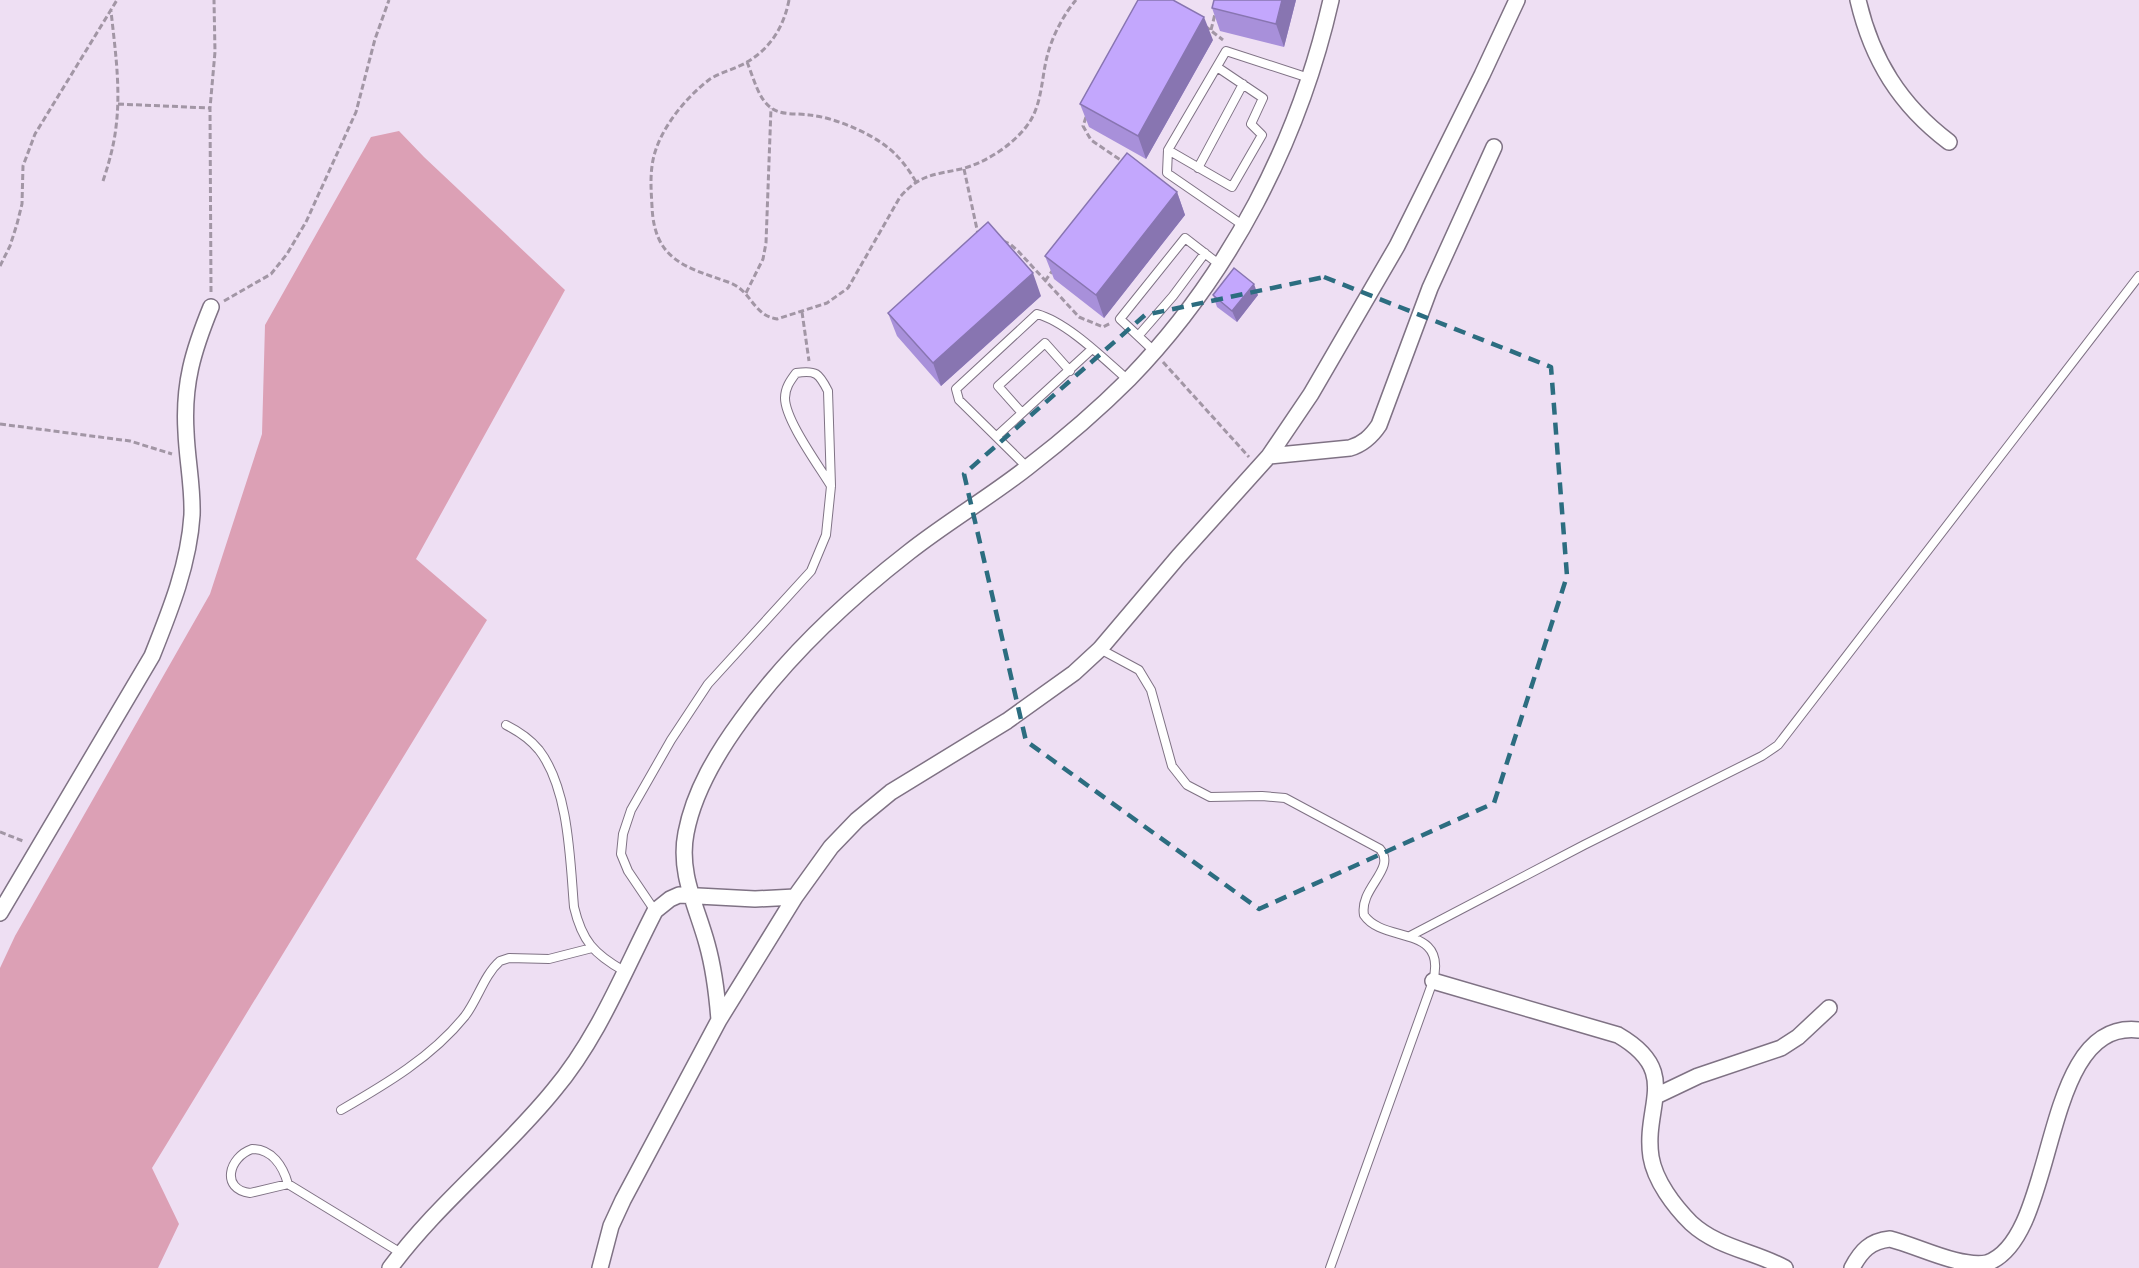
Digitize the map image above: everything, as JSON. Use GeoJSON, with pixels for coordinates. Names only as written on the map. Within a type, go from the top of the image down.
{"type":"FeatureCollection","features":[{"type":"Feature","properties":{"kind":"street"},"geometry":{"type":"LineString","coordinates":[[719,1020],[711,961],[691,896],[683,852],[692,810],[703,781],[726,742],[773,679],[818,631],[910,552],[1028,468],[1079,425],[1128,380],[1188,310],[1244,226],[1292,126],[1309,78],[1330,0]]}},
{"type":"Feature","properties":{"kind":"street"},"geometry":{"type":"LineString","coordinates":[[600,1268],[611,1226],[623,1200],[719,1020],[795,897],[831,847],[857,820],[891,792],[1044,696],[1100,650],[1178,557],[1264,463],[1323,375],[1397,246],[1517,0]]}},
{"type":"Feature","properties":{"kind":"street"},"geometry":{"type":"LineString","coordinates":[[1858,0],[1868,35],[1892,83],[1915,113],[1949,142]]}},
{"type":"Feature","properties":{"kind":"street"},"geometry":{"type":"LineString","coordinates":[[1264,463],[1350,448],[1359,445],[1374,433],[1435,277],[1494,147]]}},
{"type":"Feature","properties":{"kind":"street"},"geometry":{"type":"LineString","coordinates":[[0,913],[152,656],[169,613],[189,540],[192,513],[186,403],[189,369],[211,308]]}},
{"type":"Feature","properties":{"kind":"street"},"geometry":{"type":"LineString","coordinates":[[390,1268],[421,1228],[556,1089],[589,1040],[655,911],[679,895],[755,899],[795,897]]}},
{"type":"Feature","properties":{"kind":"street"},"geometry":{"type":"LineString","coordinates":[[1433,981],[1618,1035],[1637,1048],[1651,1066],[1655,1081],[1656,1096],[1649,1137],[1651,1159],[1658,1178],[1678,1209],[1704,1234],[1719,1243],[1773,1261],[1785,1268]]}},
{"type":"Feature","properties":{"kind":"street"},"geometry":{"type":"LineString","coordinates":[[1656,1096],[1698,1076],[1781,1048],[1798,1037],[1829,1008]]}},
{"type":"Feature","properties":{"kind":"street"},"geometry":{"type":"LineString","coordinates":[[1852,1268],[1869,1244],[1890,1239],[1956,1263],[1978,1265],[1998,1257],[2016,1236],[2031,1205],[2063,1100],[2081,1061],[2089,1049],[2111,1033],[2124,1029],[2139,1030]]}},
{"type":"Feature","properties":{"kind":"lane"},"geometry":{"type":"LineString","coordinates":[[1244,226],[1167,173],[1168,150],[1226,51],[1309,78]]}},
{"type":"Feature","properties":{"kind":"lane"},"geometry":{"type":"LineString","coordinates":[[1168,150],[1232,187],[1262,135],[1251,124],[1263,98],[1217,67]]}},
{"type":"Feature","properties":{"kind":"lane"},"geometry":{"type":"LineString","coordinates":[[1198,168],[1243,84]]}},
{"type":"Feature","properties":{"kind":"lane"},"geometry":{"type":"LineString","coordinates":[[1154,351],[1120,319],[1185,238],[1220,265]]}},
{"type":"Feature","properties":{"kind":"lane"},"geometry":{"type":"LineString","coordinates":[[1139,335],[1173,296],[1204,253]]}},
{"type":"Feature","properties":{"kind":"lane"},"geometry":{"type":"LineString","coordinates":[[1410,936],[1584,845],[1762,756],[1778,745],[2139,276]]}},
{"type":"Feature","properties":{"kind":"lane"},"geometry":{"type":"LineString","coordinates":[[1028,468],[959,400],[956,389],[1037,314],[1049,317],[1128,380]]}},
{"type":"Feature","properties":{"kind":"lane"},"geometry":{"type":"LineString","coordinates":[[1022,413],[998,386],[1045,343],[1070,371]]}},
{"type":"Feature","properties":{"kind":"lane"},"geometry":{"type":"LineString","coordinates":[[997,436],[1092,349]]}},
{"type":"Feature","properties":{"kind":"lane"},"geometry":{"type":"LineString","coordinates":[[655,911],[628,871],[621,854],[623,834],[631,810],[671,740],[708,684],[811,571],[826,535],[831,486],[828,391],[821,377],[811,371],[796,373],[788,384],[784,399],[790,420],[831,486]]}},
{"type":"Feature","properties":{"kind":"lane"},"geometry":{"type":"LineString","coordinates":[[1100,650],[1139,670],[1151,690],[1172,766],[1187,786],[1210,797],[1285,798],[1380,849],[1384,857],[1384,866],[1364,901],[1364,915],[1374,926],[1410,936],[1433,953],[1436,969],[1433,981],[1330,1268]]}},
{"type":"Feature","properties":{"kind":"lane"},"geometry":{"type":"LineString","coordinates":[[506,725],[538,748],[552,771],[563,812],[574,907],[578,922],[592,948],[603,959],[624,971]]}},
{"type":"Feature","properties":{"kind":"lane"},"geometry":{"type":"LineString","coordinates":[[341,1110],[397,1076],[442,1041],[467,1014],[496,964],[504,958],[549,959],[592,948]]}},
{"type":"Feature","properties":{"kind":"lane"},"geometry":{"type":"LineString","coordinates":[[288,1184],[256,1192],[244,1192],[239,1190],[232,1181],[231,1169],[239,1155],[252,1149],[266,1152],[278,1162],[288,1184],[401,1253]]}},
{"type":"Feature","properties":{"kind":"path"},"geometry":{"type":"LineString","coordinates":[[0,266],[17,224],[22,204],[23,166],[35,134],[117,0]]}},
{"type":"Feature","properties":{"kind":"path"},"geometry":{"type":"LineString","coordinates":[[214,0],[215,52],[210,108],[211,308],[271,274],[306,222],[356,112],[375,39],[389,0]]}},
{"type":"Feature","properties":{"kind":"path"},"geometry":{"type":"LineString","coordinates":[[789,0],[782,26],[762,51],[747,62],[711,79],[673,117],[660,139],[653,158],[650,178],[652,218],[667,251],[685,267],[738,286],[761,313],[769,318],[777,319],[827,303],[848,288],[900,197],[915,180],[964,169],[1006,148],[1028,125],[1040,97],[1048,52],[1068,10],[1076,0]]}},
{"type":"Feature","properties":{"kind":"path"},"geometry":{"type":"LineString","coordinates":[[103,181],[112,151],[118,104],[111,9]]}},
{"type":"Feature","properties":{"kind":"path"},"geometry":{"type":"LineString","coordinates":[[1212,30],[1216,10]]}},
{"type":"Feature","properties":{"kind":"path"},"geometry":{"type":"LineString","coordinates":[[1202,24],[1223,40],[1226,51]]}},
{"type":"Feature","properties":{"kind":"path"},"geometry":{"type":"LineString","coordinates":[[747,62],[764,101],[771,108],[780,112],[813,115],[846,125],[873,138],[897,155],[915,180]]}},
{"type":"Feature","properties":{"kind":"path"},"geometry":{"type":"LineString","coordinates":[[118,104],[210,108]]}},
{"type":"Feature","properties":{"kind":"path"},"geometry":{"type":"LineString","coordinates":[[746,293],[763,259],[766,243],[771,108]]}},
{"type":"Feature","properties":{"kind":"path"},"geometry":{"type":"LineString","coordinates":[[1089,109],[1083,126],[1091,140],[1130,166]]}},
{"type":"Feature","properties":{"kind":"path"},"geometry":{"type":"LineString","coordinates":[[964,169],[976,231],[980,240]]}},
{"type":"Feature","properties":{"kind":"path"},"geometry":{"type":"LineString","coordinates":[[995,243],[1002,241],[1010,244],[1079,317],[1103,327],[1120,319]]}},
{"type":"Feature","properties":{"kind":"path"},"geometry":{"type":"LineString","coordinates":[[1045,280],[1059,261]]}},
{"type":"Feature","properties":{"kind":"path"},"geometry":{"type":"LineString","coordinates":[[802,312],[811,371]]}},
{"type":"Feature","properties":{"kind":"path"},"geometry":{"type":"LineString","coordinates":[[1154,351],[1264,463]]}},
{"type":"Feature","properties":{"kind":"path"},"geometry":{"type":"LineString","coordinates":[[0,424],[130,441],[188,459]]}},
{"type":"Feature","properties":{"kind":"path"},"geometry":{"type":"LineString","coordinates":[[0,832],[39,847]]}},
{"type":"Feature","properties":{"kind":"highlighted area"},"geometry":{"type":"Polygon","coordinates":[[[1324,277],[1551,367],[1567,576],[1494,803],[1259,909],[1026,741],[964,474],[1145,315],[1324,277]]]}},
{"type":"Feature","properties":{"kind":"shaded area"},"geometry":{"type":"Polygon","coordinates":[[[399,131],[565,290],[416,559],[487,620],[152,1168],[179,1224],[158,1268],[0,1268],[0,968],[15,936],[210,594],[262,434],[265,325],[371,137],[399,131]]]}},
{"type":"Feature","properties":{"kind":"building"},"geometry":{"type":"Polygon","coordinates":[[[1138,0],[1173,0],[1204,17],[1138,136],[1080,104],[1138,0]]]}},
{"type":"Feature","properties":{"kind":"building"},"geometry":{"type":"Polygon","coordinates":[[[1214,0],[1282,0],[1276,24],[1212,8],[1214,0]]]}},
{"type":"Feature","properties":{"kind":"building"},"geometry":{"type":"Polygon","coordinates":[[[1127,153],[1177,192],[1096,295],[1045,256],[1127,153]]]}},
{"type":"Feature","properties":{"kind":"building"},"geometry":{"type":"Polygon","coordinates":[[[988,222],[1033,273],[933,363],[888,313],[988,222]]]}},
{"type":"Feature","properties":{"kind":"building"},"geometry":{"type":"Polygon","coordinates":[[[1234,268],[1254,284],[1232,311],[1213,295],[1234,268]]]}}]}
